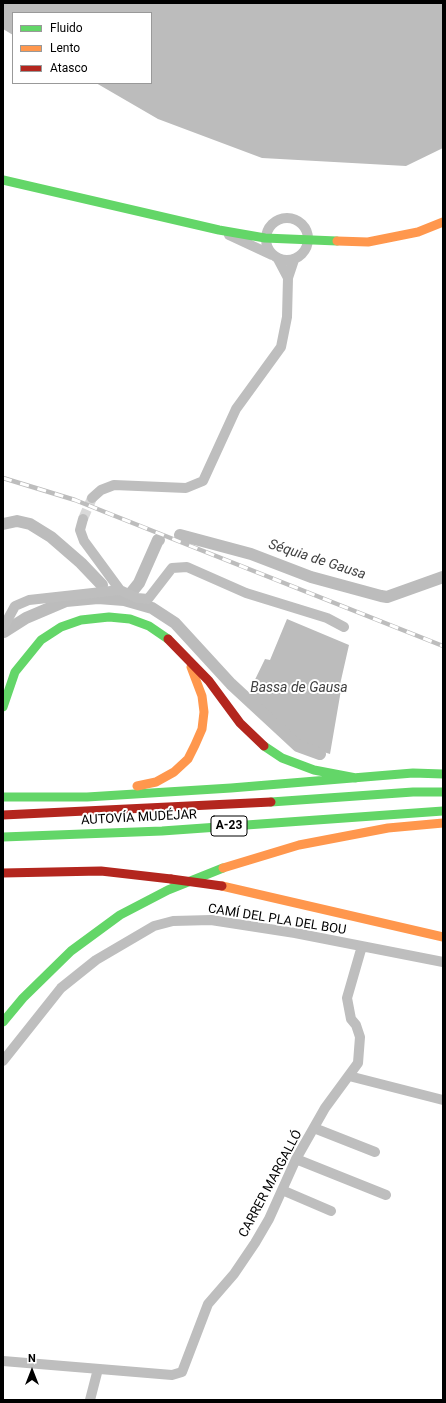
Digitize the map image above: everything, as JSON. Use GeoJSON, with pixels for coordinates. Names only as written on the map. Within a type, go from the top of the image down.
{"type":"FeatureCollection","features":[{"type":"Feature","properties":{"kind":"main road"},"geometry":{"type":"LineString","coordinates":[[3,180],[218,230],[265,238],[309,242],[368,242],[418,232],[443,222]]}},
{"type":"Feature","properties":{"kind":"main road"},"geometry":{"type":"LineString","coordinates":[[3,708],[15,672],[41,640],[61,627],[81,620],[109,617],[130,619],[155,630],[167,638],[209,681],[240,723],[260,742],[282,758],[314,770],[356,778]]}},
{"type":"Feature","properties":{"kind":"main road"},"geometry":{"type":"LineString","coordinates":[[20,798],[134,787],[156,782],[174,772],[188,759],[196,745],[202,730],[204,712],[202,696],[196,676],[184,654]]}},
{"type":"Feature","properties":{"kind":"main road"},"geometry":{"type":"LineString","coordinates":[[3,797],[88,797],[413,773],[443,774]]}},
{"type":"Feature","properties":{"kind":"main road","name":"AUTOVÍA MUDÉJAR"},"geometry":{"type":"LineString","coordinates":[[3,815],[230,806],[413,792],[443,792]]}},
{"type":"Feature","properties":{"kind":"main road","name":"AUTOVÍA MUDÉJAR"},"geometry":{"type":"LineString","coordinates":[[3,837],[162,830],[443,811]]}},
{"type":"Feature","properties":{"kind":"main road"},"geometry":{"type":"LineString","coordinates":[[3,1022],[23,998],[71,951],[120,916],[168,890],[230,865],[299,845],[381,829],[443,823]]}},
{"type":"Feature","properties":{"kind":"main road"},"geometry":{"type":"LineString","coordinates":[[6,872],[100,872],[222,886],[443,937]]}},
{"type":"Feature","properties":{"kind":"street"},"geometry":{"type":"LineString","coordinates":[[92,498],[101,490],[114,485],[186,488],[203,481],[236,409],[281,347],[287,317],[288,278],[294,260],[304,253],[309,242],[308,230],[301,221],[290,217],[279,218],[270,225],[265,238],[288,278]]}},
{"type":"Feature","properties":{"kind":"street"},"geometry":{"type":"LineString","coordinates":[[218,230],[275,257],[294,260]]}},
{"type":"Feature","properties":{"kind":"street"},"geometry":{"type":"LineString","coordinates":[[83,519],[80,530],[84,541],[120,590],[137,598],[148,599],[172,568],[187,567],[246,593],[327,618],[344,627]]}},
{"type":"Feature","properties":{"kind":"street"},"geometry":{"type":"LineString","coordinates":[[3,628],[15,606],[30,600],[120,590]]}},
{"type":"Feature","properties":{"kind":"street","name":"CAMÍ DEL PLA DEL BOU"},"geometry":{"type":"LineString","coordinates":[[3,1061],[61,988],[96,960],[154,926],[173,921],[211,920],[295,933],[443,962]]}},
{"type":"Feature","properties":{"kind":"street","name":"CARRER MARGALLÓ"},"geometry":{"type":"LineString","coordinates":[[3,1361],[172,1375],[182,1372],[208,1304],[234,1274],[255,1243],[269,1220],[296,1159],[325,1108],[358,1063],[360,1037],[356,1025],[351,1019],[347,998],[362,946]]}},
{"type":"Feature","properties":{"kind":"street"},"geometry":{"type":"LineString","coordinates":[[349,1076],[443,1100]]}},
{"type":"Feature","properties":{"kind":"street"},"geometry":{"type":"LineString","coordinates":[[314,1128],[375,1152]]}},
{"type":"Feature","properties":{"kind":"street"},"geometry":{"type":"LineString","coordinates":[[296,1159],[386,1195]]}},
{"type":"Feature","properties":{"kind":"street"},"geometry":{"type":"LineString","coordinates":[[282,1190],[331,1211]]}},
{"type":"Feature","properties":{"kind":"street"},"geometry":{"type":"LineString","coordinates":[[90,1400],[98,1369]]}},
{"type":"Feature","properties":{"kind":"water"},"geometry":{"type":"Polygon","coordinates":[[[3,3],[443,3],[443,148],[406,166],[262,158],[158,119],[98,84],[152,84],[152,12],[12,12],[12,34],[3,29],[3,3]]]}},
{"type":"Feature","properties":{"kind":"water","name":"Bassa de Gausa"},"geometry":{"type":"Polygon","coordinates":[[[287,619],[349,645],[339,689],[341,690],[330,754],[298,744],[248,694],[265,659],[270,660],[287,619]]]}},
{"type":"Feature","properties":{"kind":"waterway","name":"Séquia de Gausa"},"geometry":{"type":"LineString","coordinates":[[3,524],[17,521],[30,524],[51,537],[81,563],[102,585]]}},
{"type":"Feature","properties":{"kind":"waterway","name":"Séquia de Gausa"},"geometry":{"type":"LineString","coordinates":[[180,535],[251,554],[311,577],[387,597],[443,577]]}},
{"type":"Feature","properties":{"kind":"waterway","name":"Séquia de Gausa"},"geometry":{"type":"LineString","coordinates":[[131,593],[139,583],[159,540]]}},
{"type":"Feature","properties":{"kind":"waterway"},"geometry":{"type":"LineString","coordinates":[[4,632],[26,618],[66,601],[98,598],[124,600],[152,608],[175,623],[231,684],[298,746],[320,754]]}},
{"type":"Feature","properties":{"kind":"tunnel"},"geometry":{"type":"LineString","coordinates":[[83,519],[92,498]]}},
{"type":"Feature","properties":{"kind":"railway"},"geometry":{"type":"LineString","coordinates":[[3,478],[75,500],[443,646]]}},
{"type":"Feature","properties":{"kind":"traffic: fast"},"geometry":{"type":"LineString","coordinates":[[3,180],[219,230],[265,238],[337,241]]}},
{"type":"Feature","properties":{"kind":"traffic: fast"},"geometry":{"type":"LineString","coordinates":[[3,707],[15,672],[41,640],[61,627],[81,620],[109,617],[130,619],[149,626],[168,639]]}},
{"type":"Feature","properties":{"kind":"traffic: fast"},"geometry":{"type":"LineString","coordinates":[[264,746],[282,758],[314,770],[356,778]]}},
{"type":"Feature","properties":{"kind":"traffic: fast"},"geometry":{"type":"LineString","coordinates":[[3,797],[87,797],[231,788],[413,773],[443,774]]}},
{"type":"Feature","properties":{"kind":"traffic: fast"},"geometry":{"type":"LineString","coordinates":[[271,802],[413,792],[443,792]]}},
{"type":"Feature","properties":{"kind":"traffic: fast"},"geometry":{"type":"LineString","coordinates":[[3,837],[162,831],[443,811]]}},
{"type":"Feature","properties":{"kind":"traffic: fast"},"geometry":{"type":"LineString","coordinates":[[3,1022],[23,998],[71,951],[120,915],[168,890],[223,868]]}},
{"type":"Feature","properties":{"kind":"traffic: slow"},"geometry":{"type":"LineString","coordinates":[[337,241],[368,242],[418,232],[443,222]]}},
{"type":"Feature","properties":{"kind":"traffic: slow"},"geometry":{"type":"LineString","coordinates":[[137,786],[156,782],[174,772],[188,759],[195,745],[202,729],[204,712],[202,696],[191,667]]}},
{"type":"Feature","properties":{"kind":"traffic: slow"},"geometry":{"type":"LineString","coordinates":[[223,868],[299,845],[388,828],[443,823]]}},
{"type":"Feature","properties":{"kind":"traffic: slow"},"geometry":{"type":"LineString","coordinates":[[222,886],[443,937]]}},
{"type":"Feature","properties":{"kind":"traffic: jam"},"geometry":{"type":"LineString","coordinates":[[168,639],[209,681],[240,723],[264,746]]}},
{"type":"Feature","properties":{"kind":"traffic: jam"},"geometry":{"type":"LineString","coordinates":[[3,815],[271,802]]}},
{"type":"Feature","properties":{"kind":"traffic: jam"},"geometry":{"type":"LineString","coordinates":[[3,873],[101,871],[171,879]]}},
{"type":"Feature","properties":{"kind":"traffic: jam"},"geometry":{"type":"LineString","coordinates":[[171,879],[222,886]]}}]}
